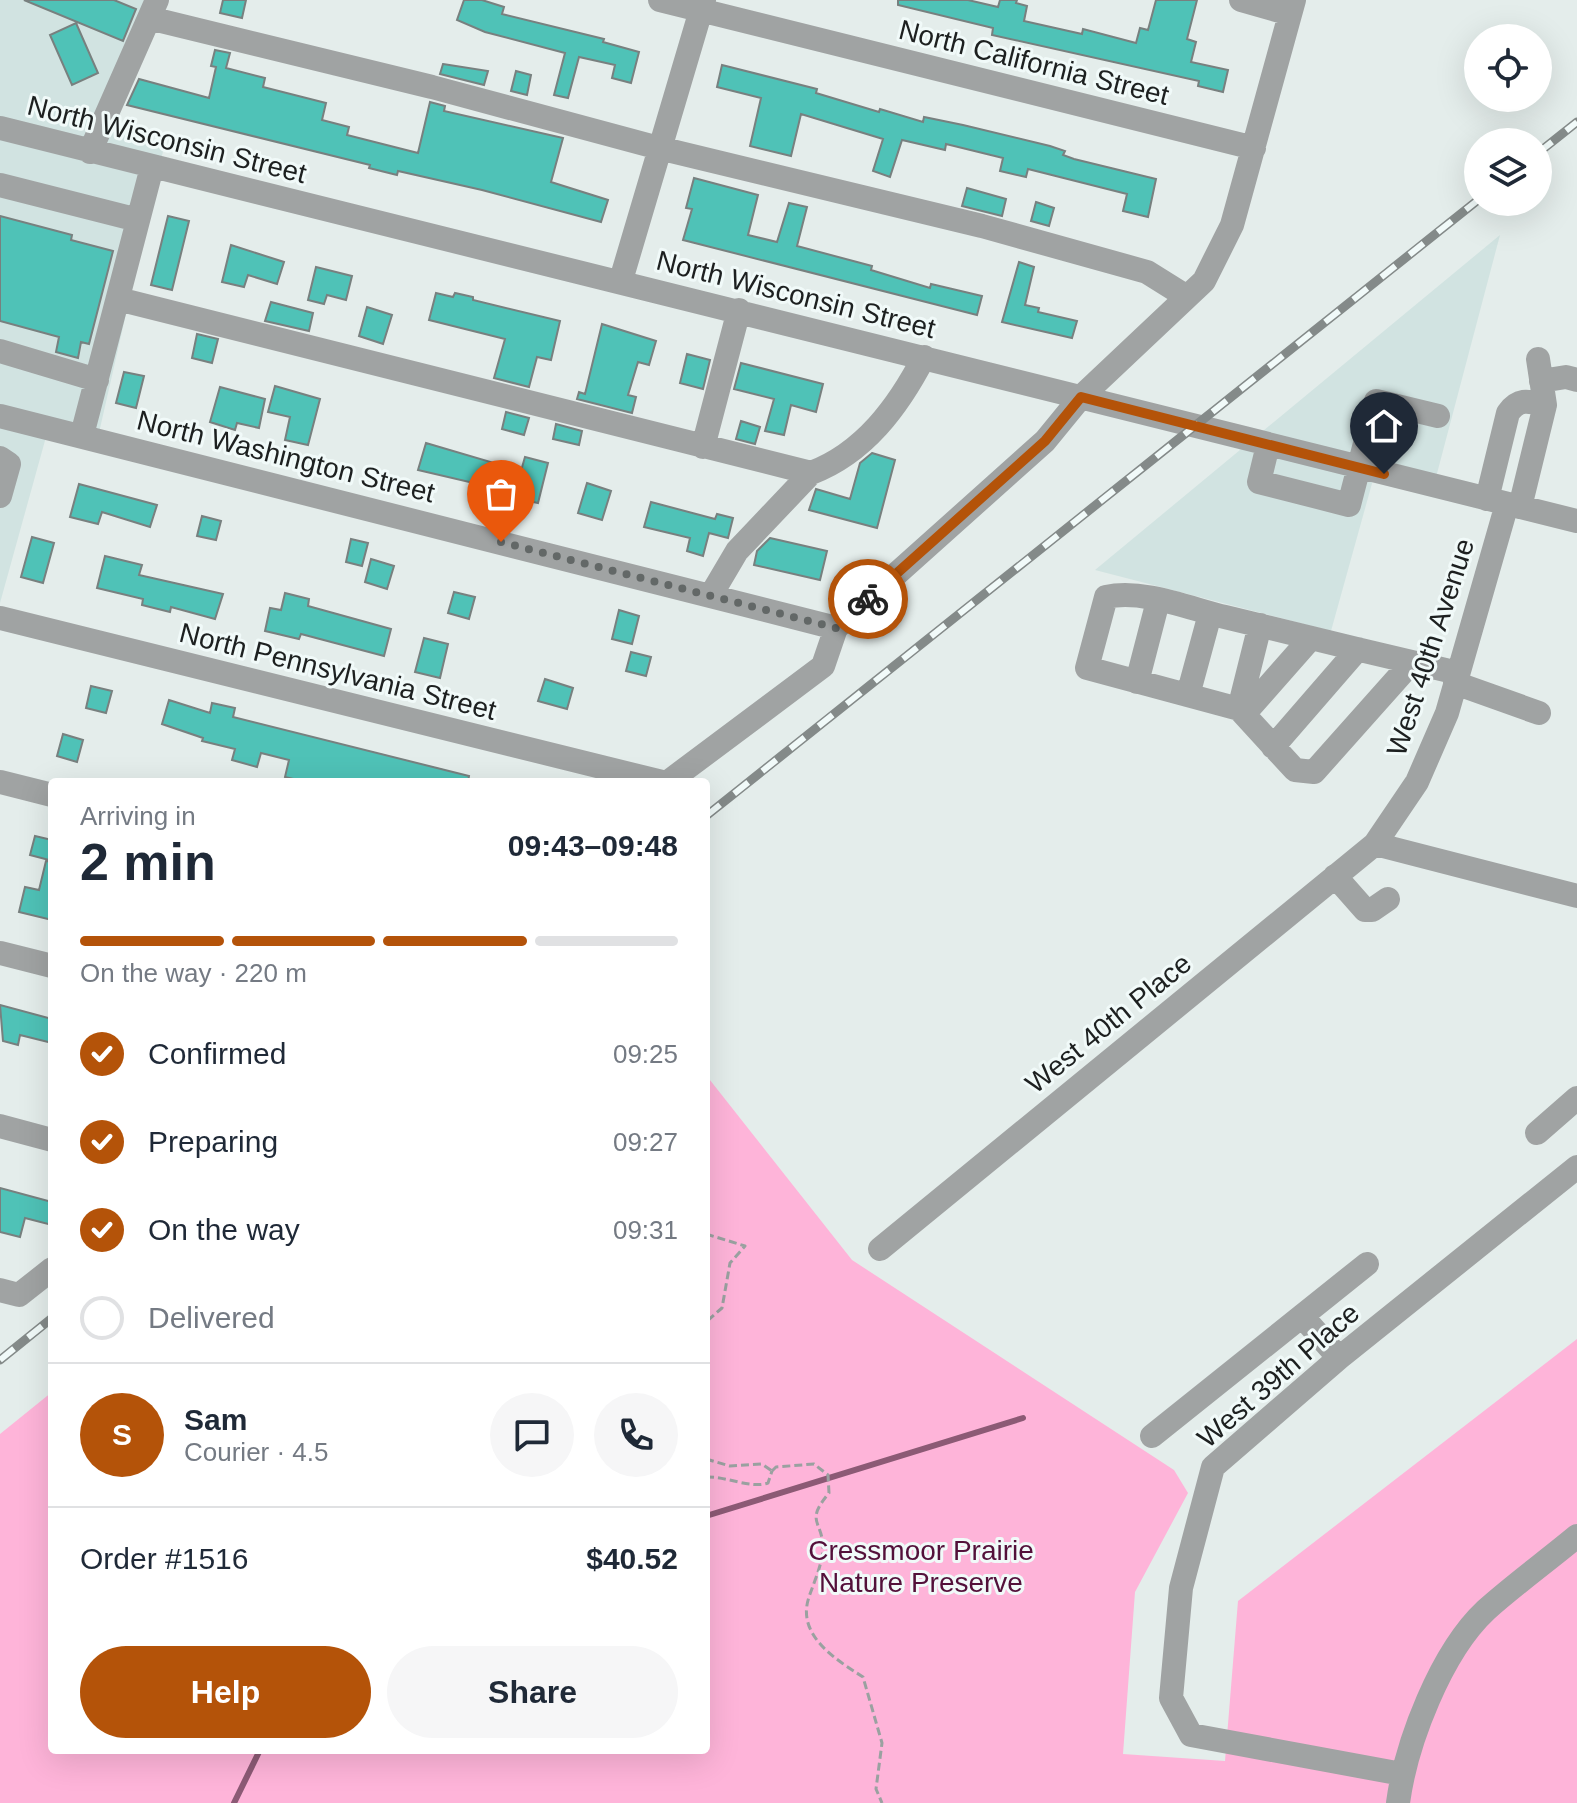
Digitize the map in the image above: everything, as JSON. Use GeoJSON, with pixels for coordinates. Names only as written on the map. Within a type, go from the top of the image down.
{"type":"FeatureCollection","features":[{"type":"Feature","properties":{"kind":"street","name":"North California Street"},"geometry":{"type":"LineString","coordinates":[[660,0],[703,5],[1254,148]]}},
{"type":"Feature","properties":{"kind":"street"},"geometry":{"type":"LineString","coordinates":[[670,778],[823,666],[836,628],[1045,441],[1081,397],[1204,281],[1232,225],[1292,7],[1241,0]]}},
{"type":"Feature","properties":{"kind":"street"},"geometry":{"type":"LineString","coordinates":[[621,280],[703,5]]}},
{"type":"Feature","properties":{"kind":"street"},"geometry":{"type":"LineString","coordinates":[[90,152],[153,9],[659,148],[982,226],[1147,272],[1187,297]]}},
{"type":"Feature","properties":{"kind":"street","name":"North Wisconsin Street"},"geometry":{"type":"LineString","coordinates":[[0,128],[621,280],[1577,521]]}},
{"type":"Feature","properties":{"kind":"street"},"geometry":{"type":"LineString","coordinates":[[82,435],[152,167]]}},
{"type":"Feature","properties":{"kind":"street"},"geometry":{"type":"LineString","coordinates":[[0,185],[138,220]]}},
{"type":"Feature","properties":{"kind":"street"},"geometry":{"type":"LineString","coordinates":[[118,299],[811,473]]}},
{"type":"Feature","properties":{"kind":"street"},"geometry":{"type":"LineString","coordinates":[[703,447],[739,310]]}},
{"type":"Feature","properties":{"kind":"street"},"geometry":{"type":"LineString","coordinates":[[0,351],[97,380]]}},
{"type":"Feature","properties":{"kind":"street"},"geometry":{"type":"LineString","coordinates":[[711,595],[737,551],[811,473],[833,465],[866,439],[904,395],[924,357]]}},
{"type":"Feature","properties":{"kind":"street"},"geometry":{"type":"LineString","coordinates":[[1504,503],[1508,413],[1514,405],[1525,401],[1541,382],[1566,377],[1577,380]]}},
{"type":"Feature","properties":{"kind":"street"},"geometry":{"type":"LineString","coordinates":[[1504,503],[1541,382]]}},
{"type":"Feature","properties":{"kind":"street"},"geometry":{"type":"LineString","coordinates":[[1268,445],[1259,482],[1349,505],[1376,401],[1438,416]]}},
{"type":"Feature","properties":{"kind":"street","name":"North Washington Street"},"geometry":{"type":"LineString","coordinates":[[0,416],[836,628]]}},
{"type":"Feature","properties":{"kind":"street"},"geometry":{"type":"LineString","coordinates":[[0,458],[9,464],[0,496]]}},
{"type":"Feature","properties":{"kind":"street","name":"West 40th Avenue"},"geometry":{"type":"LineString","coordinates":[[1375,844],[1417,782],[1447,713],[1504,503]]}},
{"type":"Feature","properties":{"kind":"street"},"geometry":{"type":"LineString","coordinates":[[1412,662],[1314,772],[1295,770],[1242,712],[1087,668],[1106,597],[1125,593],[1412,662],[1539,713]]}},
{"type":"Feature","properties":{"kind":"street"},"geometry":{"type":"LineString","coordinates":[[1137,682],[1158,601]]}},
{"type":"Feature","properties":{"kind":"street"},"geometry":{"type":"LineString","coordinates":[[1188,695],[1210,614]]}},
{"type":"Feature","properties":{"kind":"street","name":"North Pennsylvania Street"},"geometry":{"type":"LineString","coordinates":[[0,618],[649,778]]}},
{"type":"Feature","properties":{"kind":"street"},"geometry":{"type":"LineString","coordinates":[[1242,712],[1260,625]]}},
{"type":"Feature","properties":{"kind":"street"},"geometry":{"type":"LineString","coordinates":[[1242,712],[1311,638]]}},
{"type":"Feature","properties":{"kind":"street"},"geometry":{"type":"LineString","coordinates":[[1273,747],[1358,649]]}},
{"type":"Feature","properties":{"kind":"street"},"geometry":{"type":"LineString","coordinates":[[0,782],[48,794]]}},
{"type":"Feature","properties":{"kind":"street"},"geometry":{"type":"LineString","coordinates":[[1375,844],[1577,896]]}},
{"type":"Feature","properties":{"kind":"street","name":"West 40th Place"},"geometry":{"type":"LineString","coordinates":[[880,1249],[1375,844]]}},
{"type":"Feature","properties":{"kind":"street"},"geometry":{"type":"LineString","coordinates":[[1335,876],[1365,910],[1372,910],[1388,899]]}},
{"type":"Feature","properties":{"kind":"street"},"geometry":{"type":"LineString","coordinates":[[0,953],[48,965]]}},
{"type":"Feature","properties":{"kind":"street"},"geometry":{"type":"LineString","coordinates":[[1537,1133],[1577,1098]]}},
{"type":"Feature","properties":{"kind":"street"},"geometry":{"type":"LineString","coordinates":[[0,1126],[48,1139]]}},
{"type":"Feature","properties":{"kind":"street","name":"West 39th Place"},"geometry":{"type":"LineString","coordinates":[[1402,1774],[1191,1735],[1171,1698],[1181,1588],[1213,1467],[1339,1358],[1577,1167]]}},
{"type":"Feature","properties":{"kind":"street"},"geometry":{"type":"LineString","coordinates":[[1152,1436],[1367,1264]]}},
{"type":"Feature","properties":{"kind":"street"},"geometry":{"type":"LineString","coordinates":[[9,1293],[48,1271]]}},
{"type":"Feature","properties":{"kind":"street"},"geometry":{"type":"LineString","coordinates":[[1302,1316],[1339,1358]]}},
{"type":"Feature","properties":{"kind":"street"},"geometry":{"type":"LineString","coordinates":[[1398,1803],[1402,1774],[1436,1678],[1484,1612],[1577,1536]]}},
{"type":"Feature","properties":{"kind":"path"},"geometry":{"type":"LineString","coordinates":[[710,1235],[745,1246],[730,1263],[722,1308],[710,1318]]}},
{"type":"Feature","properties":{"kind":"path"},"geometry":{"type":"LineString","coordinates":[[710,1460],[730,1466],[762,1464],[772,1471]]}},
{"type":"Feature","properties":{"kind":"path"},"geometry":{"type":"LineString","coordinates":[[710,1477],[731,1478],[760,1486],[768,1483],[776,1467],[814,1464],[828,1475],[829,1493],[815,1515],[823,1547],[806,1616],[814,1639],[838,1661],[863,1677],[882,1743],[876,1789],[882,1803]]}},
{"type":"Feature","properties":{"kind":"shaded area"},"geometry":{"type":"Polygon","coordinates":[[[0,0],[164,0],[109,124],[164,147],[96,446],[46,437],[0,603],[0,0]]]}},
{"type":"Feature","properties":{"kind":"shaded area"},"geometry":{"type":"Polygon","coordinates":[[[1500,235],[1435,481],[1376,469],[1331,631],[1095,570],[1500,235]]]}},
{"type":"Feature","properties":{"kind":"green space","name":"Cressmoor Prairie Nature Preserve"},"geometry":{"type":"Polygon","coordinates":[[[710,1080],[852,1260],[1174,1470],[1188,1493],[1135,1592],[1123,1754],[1225,1761],[1238,1601],[1577,1339],[1577,1803],[0,1803],[0,1434],[48,1395],[48,1754],[710,1754],[710,1080]]]}},
{"type":"Feature","properties":{"kind":"building"},"geometry":{"type":"Polygon","coordinates":[[[24,0],[114,0],[136,9],[123,41],[24,0]]]}},
{"type":"Feature","properties":{"kind":"building"},"geometry":{"type":"Polygon","coordinates":[[[223,0],[246,0],[242,18],[220,13],[223,0]]]}},
{"type":"Feature","properties":{"kind":"building"},"geometry":{"type":"Polygon","coordinates":[[[464,0],[482,0],[504,7],[502,14],[604,39],[603,42],[639,52],[631,83],[612,78],[615,65],[579,57],[568,98],[554,95],[565,53],[485,32],[457,20],[464,0]]]}},
{"type":"Feature","properties":{"kind":"building"},"geometry":{"type":"Polygon","coordinates":[[[898,0],[968,0],[998,7],[1000,0],[1017,0],[1016,3],[1027,6],[1024,21],[1082,34],[1083,29],[1136,43],[1140,28],[1148,30],[1156,0],[1197,0],[1187,39],[1196,42],[1191,62],[1228,70],[1223,92],[1198,86],[1199,81],[992,35],[993,28],[898,5],[898,0]]]}},
{"type":"Feature","properties":{"kind":"building"},"geometry":{"type":"Polygon","coordinates":[[[76,23],[98,73],[72,85],[50,35],[76,23]]]}},
{"type":"Feature","properties":{"kind":"building"},"geometry":{"type":"Polygon","coordinates":[[[215,50],[230,53],[226,68],[265,78],[263,87],[326,103],[322,120],[349,127],[347,135],[418,153],[430,102],[445,106],[444,111],[563,138],[551,182],[608,200],[601,222],[482,190],[398,171],[397,175],[369,168],[370,165],[127,105],[139,79],[209,98],[216,67],[211,66],[215,50]]]}},
{"type":"Feature","properties":{"kind":"building"},"geometry":{"type":"Polygon","coordinates":[[[443,64],[488,71],[484,85],[440,74],[443,64]]]}},
{"type":"Feature","properties":{"kind":"building"},"geometry":{"type":"Polygon","coordinates":[[[722,65],[817,89],[816,93],[879,112],[880,109],[923,122],[924,117],[1050,146],[1065,151],[1063,155],[1074,159],[1156,179],[1148,217],[1123,211],[1127,194],[1028,169],[1026,177],[1000,171],[1003,158],[946,144],[945,150],[902,140],[890,177],[873,171],[883,139],[801,114],[791,156],[750,146],[761,98],[717,87],[722,65]]]}},
{"type":"Feature","properties":{"kind":"building"},"geometry":{"type":"Polygon","coordinates":[[[516,71],[531,75],[527,95],[511,91],[516,71]]]}},
{"type":"Feature","properties":{"kind":"building"},"geometry":{"type":"Polygon","coordinates":[[[694,178],[758,195],[748,235],[777,242],[789,203],[807,207],[797,246],[872,266],[871,270],[930,288],[931,284],[982,296],[977,315],[683,240],[692,209],[686,208],[694,178]]]}},
{"type":"Feature","properties":{"kind":"building"},"geometry":{"type":"Polygon","coordinates":[[[967,188],[1006,199],[1002,216],[962,206],[967,188]]]}},
{"type":"Feature","properties":{"kind":"building"},"geometry":{"type":"Polygon","coordinates":[[[1036,202],[1054,208],[1049,226],[1031,221],[1036,202]]]}},
{"type":"Feature","properties":{"kind":"building"},"geometry":{"type":"Polygon","coordinates":[[[0,216],[72,235],[71,240],[113,251],[89,344],[81,342],[78,358],[56,352],[59,337],[0,321],[0,216]]]}},
{"type":"Feature","properties":{"kind":"building"},"geometry":{"type":"Polygon","coordinates":[[[168,216],[189,221],[172,290],[151,285],[168,216]]]}},
{"type":"Feature","properties":{"kind":"building"},"geometry":{"type":"Polygon","coordinates":[[[231,245],[284,262],[277,284],[248,275],[244,287],[222,282],[231,245]]]}},
{"type":"Feature","properties":{"kind":"building"},"geometry":{"type":"Polygon","coordinates":[[[1019,262],[1034,267],[1025,305],[1039,308],[1038,312],[1077,321],[1072,338],[1002,322],[1019,262]]]}},
{"type":"Feature","properties":{"kind":"building"},"geometry":{"type":"Polygon","coordinates":[[[316,267],[352,276],[346,300],[327,295],[324,304],[308,300],[316,267]]]}},
{"type":"Feature","properties":{"kind":"building"},"geometry":{"type":"Polygon","coordinates":[[[436,293],[473,297],[473,300],[560,321],[551,360],[537,357],[529,387],[494,378],[505,339],[429,320],[436,293]]]}},
{"type":"Feature","properties":{"kind":"building"},"geometry":{"type":"Polygon","coordinates":[[[271,302],[313,313],[309,331],[265,321],[271,302]]]}},
{"type":"Feature","properties":{"kind":"building"},"geometry":{"type":"Polygon","coordinates":[[[367,307],[392,315],[383,344],[359,336],[367,307]]]}},
{"type":"Feature","properties":{"kind":"building"},"geometry":{"type":"Polygon","coordinates":[[[602,324],[656,341],[649,365],[638,362],[628,395],[636,397],[632,413],[577,399],[579,392],[585,394],[602,324]]]}},
{"type":"Feature","properties":{"kind":"building"},"geometry":{"type":"Polygon","coordinates":[[[197,334],[218,339],[212,363],[192,358],[197,334]]]}},
{"type":"Feature","properties":{"kind":"building"},"geometry":{"type":"Polygon","coordinates":[[[687,354],[710,360],[703,389],[680,383],[687,354]]]}},
{"type":"Feature","properties":{"kind":"building"},"geometry":{"type":"Polygon","coordinates":[[[741,363],[823,384],[816,412],[791,405],[784,435],[765,431],[774,399],[734,389],[741,363]]]}},
{"type":"Feature","properties":{"kind":"building"},"geometry":{"type":"Polygon","coordinates":[[[124,372],[144,376],[136,408],[116,403],[124,372]]]}},
{"type":"Feature","properties":{"kind":"building"},"geometry":{"type":"Polygon","coordinates":[[[275,386],[320,399],[308,445],[285,440],[290,417],[268,412],[275,386]]]}},
{"type":"Feature","properties":{"kind":"building"},"geometry":{"type":"Polygon","coordinates":[[[220,387],[265,399],[259,428],[237,423],[235,430],[210,422],[220,387]]]}},
{"type":"Feature","properties":{"kind":"building"},"geometry":{"type":"Polygon","coordinates":[[[506,412],[529,418],[524,435],[502,429],[506,412]]]}},
{"type":"Feature","properties":{"kind":"building"},"geometry":{"type":"Polygon","coordinates":[[[741,421],[760,427],[755,444],[736,439],[741,421]]]}},
{"type":"Feature","properties":{"kind":"building"},"geometry":{"type":"Polygon","coordinates":[[[556,424],[582,431],[579,445],[553,439],[556,424]]]}},
{"type":"Feature","properties":{"kind":"building"},"geometry":{"type":"Polygon","coordinates":[[[426,443],[521,471],[525,457],[548,463],[538,503],[515,498],[516,493],[418,470],[426,443]]]}},
{"type":"Feature","properties":{"kind":"building"},"geometry":{"type":"Polygon","coordinates":[[[872,453],[895,460],[877,528],[809,510],[816,489],[850,499],[860,463],[872,453]]]}},
{"type":"Feature","properties":{"kind":"building"},"geometry":{"type":"Polygon","coordinates":[[[587,483],[611,491],[602,520],[578,513],[587,483]]]}},
{"type":"Feature","properties":{"kind":"building"},"geometry":{"type":"Polygon","coordinates":[[[79,484],[157,505],[150,527],[102,512],[98,524],[70,517],[79,484]]]}},
{"type":"Feature","properties":{"kind":"building"},"geometry":{"type":"Polygon","coordinates":[[[651,502],[715,519],[717,514],[733,518],[728,538],[709,533],[703,556],[687,551],[690,538],[644,527],[651,502]]]}},
{"type":"Feature","properties":{"kind":"building"},"geometry":{"type":"Polygon","coordinates":[[[202,516],[221,521],[216,540],[197,536],[202,516]]]}},
{"type":"Feature","properties":{"kind":"building"},"geometry":{"type":"Polygon","coordinates":[[[32,537],[54,543],[43,583],[21,577],[32,537]]]}},
{"type":"Feature","properties":{"kind":"building"},"geometry":{"type":"Polygon","coordinates":[[[770,538],[827,551],[820,580],[754,565],[757,551],[770,538]]]}},
{"type":"Feature","properties":{"kind":"building"},"geometry":{"type":"Polygon","coordinates":[[[351,539],[368,543],[362,566],[346,562],[351,539]]]}},
{"type":"Feature","properties":{"kind":"building"},"geometry":{"type":"Polygon","coordinates":[[[105,556],[142,565],[139,575],[223,594],[215,619],[171,607],[170,612],[142,605],[143,599],[97,588],[105,556]]]}},
{"type":"Feature","properties":{"kind":"building"},"geometry":{"type":"Polygon","coordinates":[[[371,559],[394,566],[387,589],[365,582],[371,559]]]}},
{"type":"Feature","properties":{"kind":"building"},"geometry":{"type":"Polygon","coordinates":[[[454,592],[475,597],[469,619],[448,613],[454,592]]]}},
{"type":"Feature","properties":{"kind":"building"},"geometry":{"type":"Polygon","coordinates":[[[285,593],[309,599],[308,606],[391,629],[384,656],[301,634],[299,639],[265,631],[270,608],[281,610],[285,593]]]}},
{"type":"Feature","properties":{"kind":"building"},"geometry":{"type":"Polygon","coordinates":[[[619,610],[639,616],[632,644],[612,639],[619,610]]]}},
{"type":"Feature","properties":{"kind":"building"},"geometry":{"type":"Polygon","coordinates":[[[424,638],[448,644],[440,678],[415,672],[424,638]]]}},
{"type":"Feature","properties":{"kind":"building"},"geometry":{"type":"Polygon","coordinates":[[[631,652],[651,657],[646,676],[626,671],[631,652]]]}},
{"type":"Feature","properties":{"kind":"building"},"geometry":{"type":"Polygon","coordinates":[[[545,679],[573,688],[567,709],[538,701],[545,679]]]}},
{"type":"Feature","properties":{"kind":"building"},"geometry":{"type":"Polygon","coordinates":[[[91,686],[112,691],[106,713],[86,708],[91,686]]]}},
{"type":"Feature","properties":{"kind":"building"},"geometry":{"type":"Polygon","coordinates":[[[169,700],[210,713],[212,703],[235,708],[233,717],[469,778],[289,778],[285,777],[289,760],[261,753],[257,767],[232,760],[235,749],[202,741],[203,738],[162,724],[169,700]]]}},
{"type":"Feature","properties":{"kind":"building"},"geometry":{"type":"Polygon","coordinates":[[[63,734],[83,740],[77,762],[57,756],[63,734]]]}},
{"type":"Feature","properties":{"kind":"building"},"geometry":{"type":"Polygon","coordinates":[[[35,836],[48,839],[48,860],[30,855],[35,836]]]}},
{"type":"Feature","properties":{"kind":"building"},"geometry":{"type":"Polygon","coordinates":[[[48,861],[48,919],[19,912],[25,887],[39,890],[48,861]]]}},
{"type":"Feature","properties":{"kind":"building"},"geometry":{"type":"Polygon","coordinates":[[[0,1005],[48,1018],[48,1042],[20,1035],[18,1045],[3,1041],[0,1005]]]}},
{"type":"Feature","properties":{"kind":"building"},"geometry":{"type":"Polygon","coordinates":[[[0,1188],[48,1201],[48,1224],[25,1218],[20,1237],[0,1232],[0,1188]]]}},
{"type":"Feature","properties":{"kind":"waterway"},"geometry":{"type":"LineString","coordinates":[[710,1515],[1023,1418]]}},
{"type":"Feature","properties":{"kind":"waterway"},"geometry":{"type":"LineString","coordinates":[[234,1803],[258,1754]]}},
{"type":"Feature","properties":{"kind":"railway"},"geometry":{"type":"LineString","coordinates":[[1552,142],[1577,122]]}},
{"type":"Feature","properties":{"kind":"railway"},"geometry":{"type":"LineString","coordinates":[[710,813],[1464,211]]}},
{"type":"Feature","properties":{"kind":"railway"},"geometry":{"type":"LineString","coordinates":[[0,1360],[48,1321]]}},
{"type":"Feature","properties":{"kind":"way so far"},"geometry":{"type":"LineString","coordinates":[[501,542],[836,628],[868,599]]}},
{"type":"Feature","properties":{"kind":"route"},"geometry":{"type":"LineString","coordinates":[[868,599],[1045,441],[1081,397],[1384,474]]}}]}
